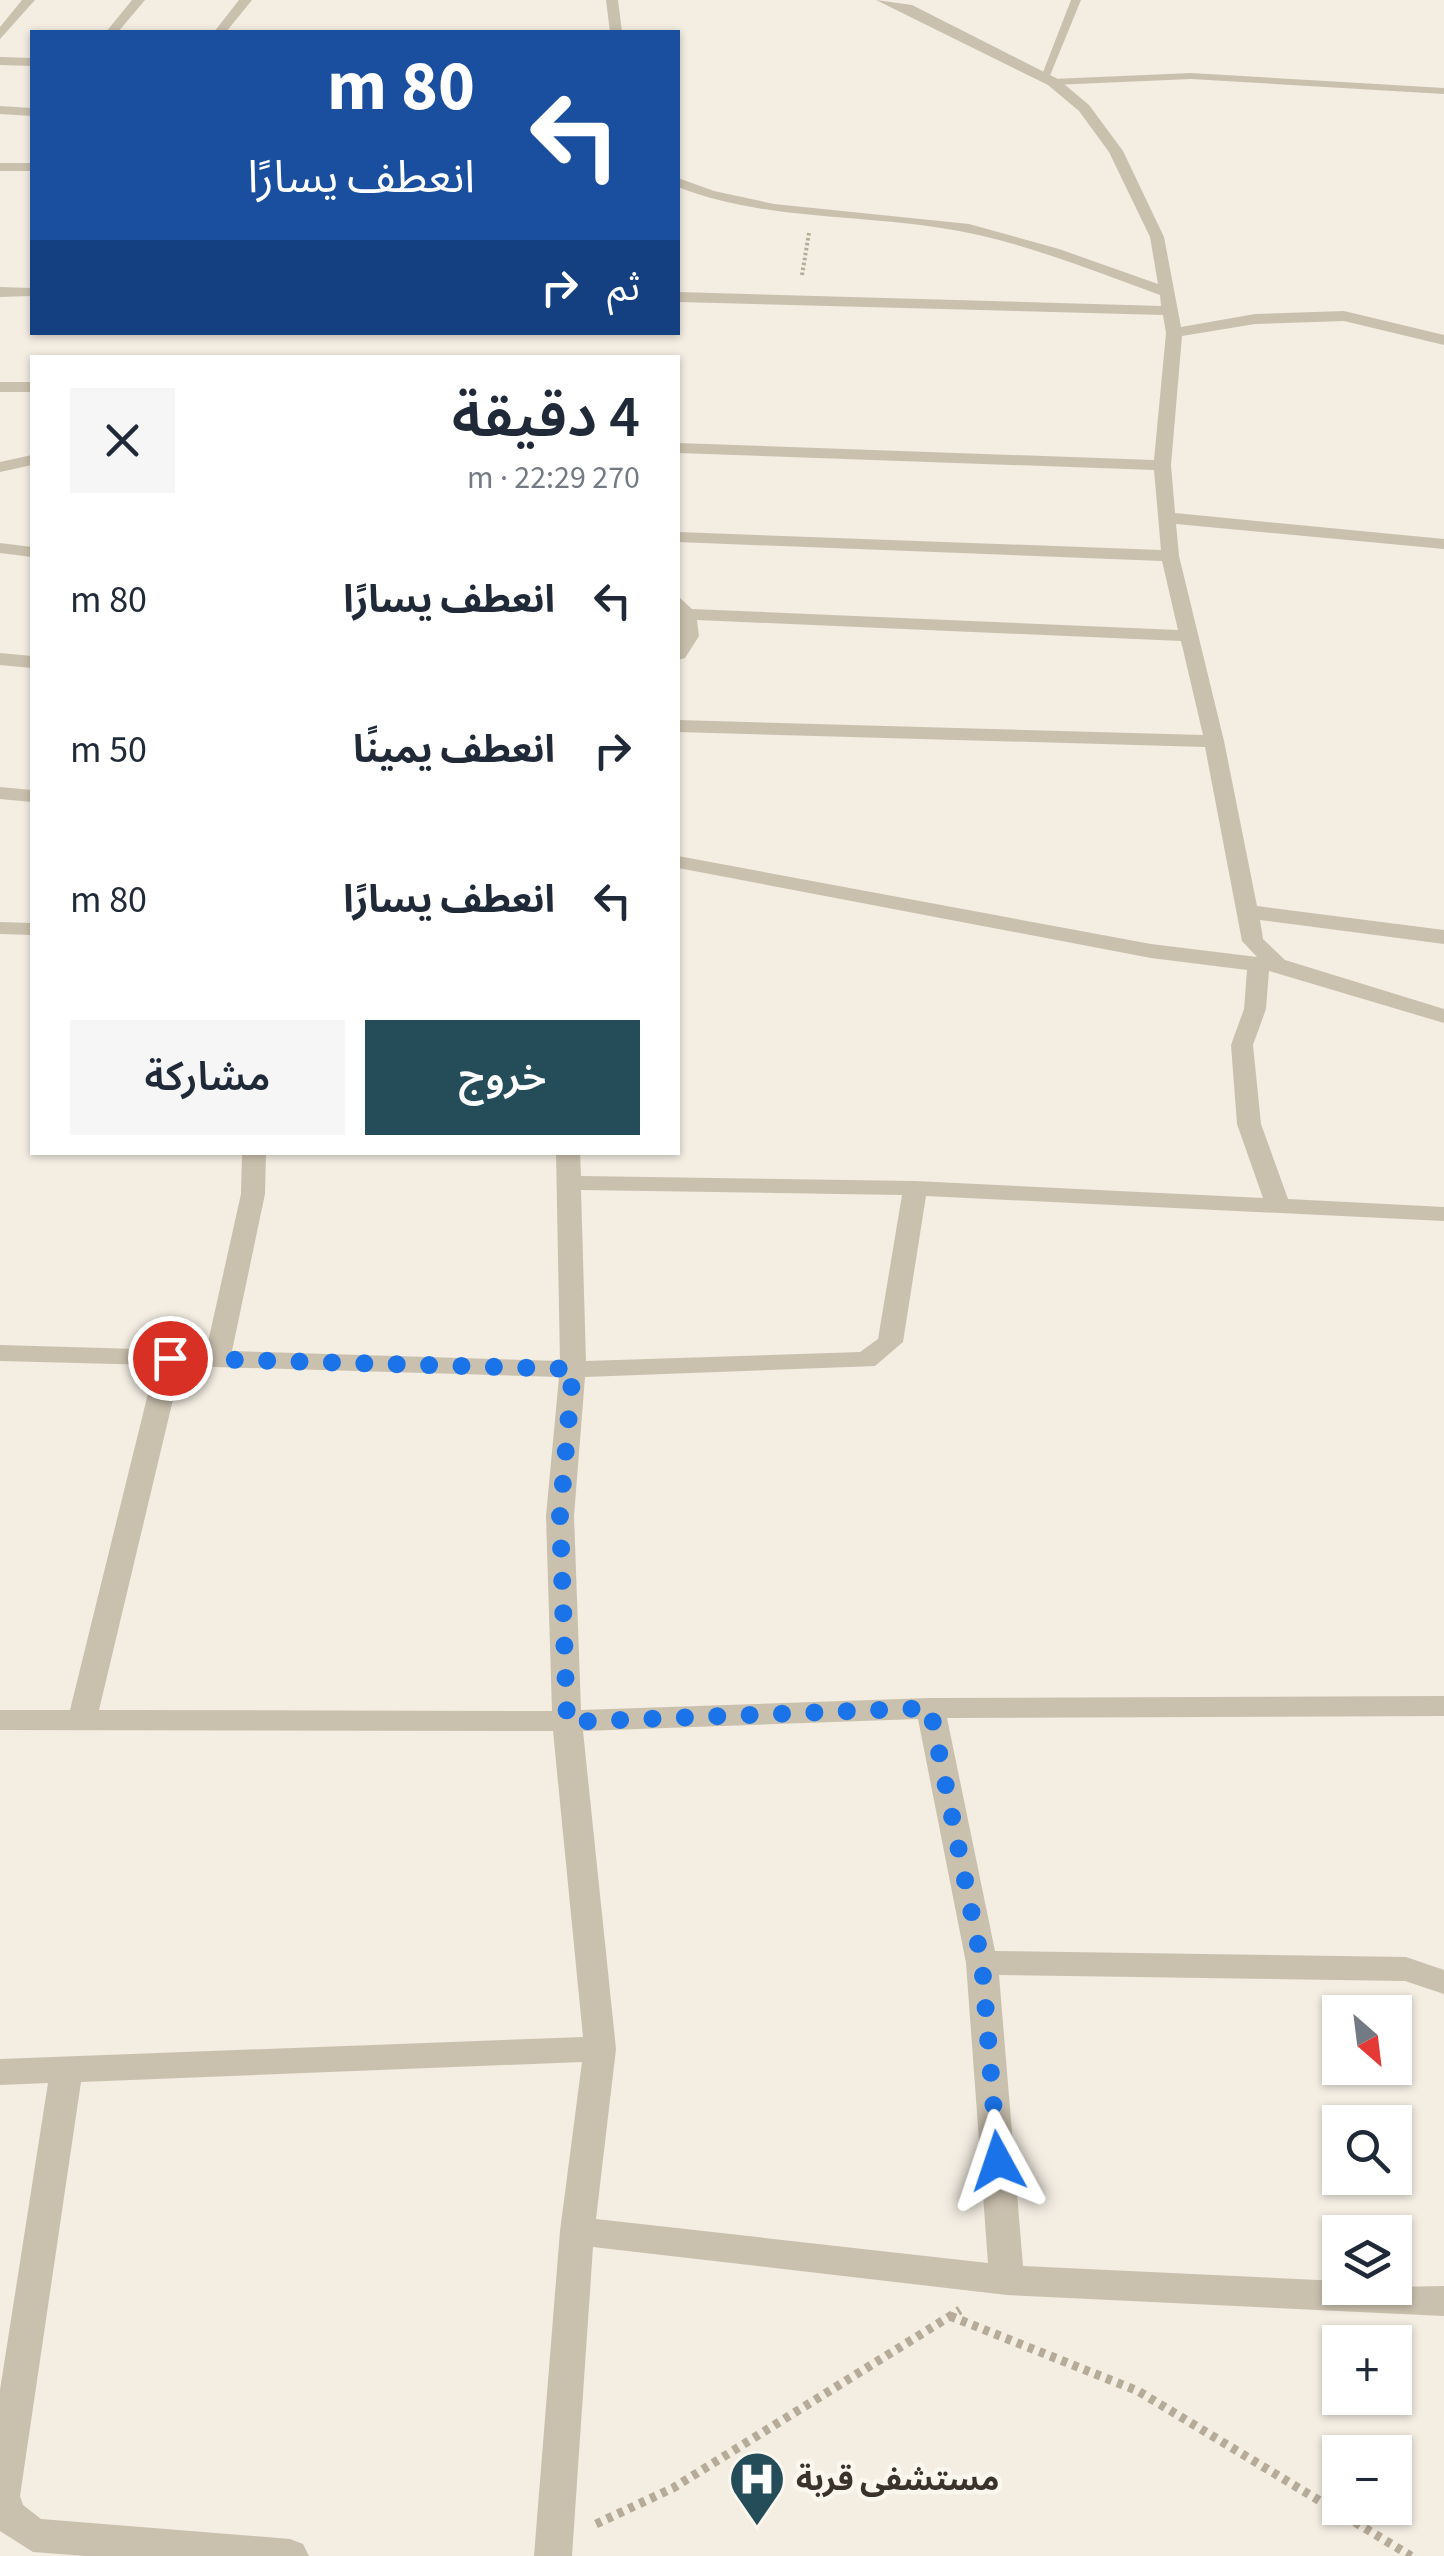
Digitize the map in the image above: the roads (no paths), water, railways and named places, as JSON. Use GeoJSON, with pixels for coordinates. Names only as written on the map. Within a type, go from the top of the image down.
{"type":"FeatureCollection","features":[{"type":"Feature","properties":{"kind":"street"},"geometry":{"type":"LineString","coordinates":[[0,35],[29,0]]}},
{"type":"Feature","properties":{"kind":"street"},"geometry":{"type":"LineString","coordinates":[[114,30],[139,0]]}},
{"type":"Feature","properties":{"kind":"street"},"geometry":{"type":"LineString","coordinates":[[222,30],[246,0]]}},
{"type":"Feature","properties":{"kind":"street"},"geometry":{"type":"LineString","coordinates":[[612,0],[616,30]]}},
{"type":"Feature","properties":{"kind":"street"},"geometry":{"type":"LineString","coordinates":[[882,0],[908,8],[1048,80],[1084,108],[1116,151],[1157,237],[1174,333],[1162,465],[1170,556],[1214,740],[1254,941],[1268,964],[1242,1045],[1249,1124],[1278,1205]]}},
{"type":"Feature","properties":{"kind":"street"},"geometry":{"type":"LineString","coordinates":[[0,60],[30,62]]}},
{"type":"Feature","properties":{"kind":"street"},"geometry":{"type":"LineString","coordinates":[[0,110],[30,112]]}},
{"type":"Feature","properties":{"kind":"street"},"geometry":{"type":"LineString","coordinates":[[0,167],[30,168]]}},
{"type":"Feature","properties":{"kind":"street"},"geometry":{"type":"LineString","coordinates":[[680,183],[725,200],[911,220],[982,232],[1168,301]]}},
{"type":"Feature","properties":{"kind":"street"},"geometry":{"type":"LineString","coordinates":[[0,292],[30,292]]}},
{"type":"Feature","properties":{"kind":"street"},"geometry":{"type":"LineString","coordinates":[[680,297],[1168,301]]}},
{"type":"Feature","properties":{"kind":"street"},"geometry":{"type":"LineString","coordinates":[[1174,333],[1255,319],[1344,316],[1444,340]]}},
{"type":"Feature","properties":{"kind":"street"},"geometry":{"type":"LineString","coordinates":[[0,386],[30,387]]}},
{"type":"Feature","properties":{"kind":"street"},"geometry":{"type":"LineString","coordinates":[[680,448],[1162,465]]}},
{"type":"Feature","properties":{"kind":"street"},"geometry":{"type":"LineString","coordinates":[[0,467],[30,460]]}},
{"type":"Feature","properties":{"kind":"street"},"geometry":{"type":"LineString","coordinates":[[1169,518],[1444,544]]}},
{"type":"Feature","properties":{"kind":"street"},"geometry":{"type":"LineString","coordinates":[[680,537],[1170,556]]}},
{"type":"Feature","properties":{"kind":"street"},"geometry":{"type":"LineString","coordinates":[[0,548],[30,552]]}},
{"type":"Feature","properties":{"kind":"street"},"geometry":{"type":"LineString","coordinates":[[680,651],[690,638],[680,609],[1188,636]]}},
{"type":"Feature","properties":{"kind":"street"},"geometry":{"type":"LineString","coordinates":[[0,659],[30,662]]}},
{"type":"Feature","properties":{"kind":"street"},"geometry":{"type":"LineString","coordinates":[[680,726],[1214,740]]}},
{"type":"Feature","properties":{"kind":"street"},"geometry":{"type":"LineString","coordinates":[[0,793],[30,796]]}},
{"type":"Feature","properties":{"kind":"street"},"geometry":{"type":"LineString","coordinates":[[680,862],[723,867],[933,912],[1151,951],[1268,964],[1324,984],[1444,1016]]}},
{"type":"Feature","properties":{"kind":"street"},"geometry":{"type":"LineString","coordinates":[[1250,912],[1444,936]]}},
{"type":"Feature","properties":{"kind":"street"},"geometry":{"type":"LineString","coordinates":[[0,928],[30,929]]}},
{"type":"Feature","properties":{"kind":"street"},"geometry":{"type":"LineString","coordinates":[[217,1360],[252,1194],[254,1155]]}},
{"type":"Feature","properties":{"kind":"street"},"geometry":{"type":"LineString","coordinates":[[553,2553],[577,2231],[600,2049],[567,1722],[560,1516],[573,1369],[568,1168],[1444,1214]]}},
{"type":"Feature","properties":{"kind":"street"},"geometry":{"type":"LineString","coordinates":[[0,1353],[573,1369],[839,1363],[872,1357],[890,1342],[915,1188]]}},
{"type":"Feature","properties":{"kind":"street"},"geometry":{"type":"LineString","coordinates":[[81,1723],[170,1358]]}},
{"type":"Feature","properties":{"kind":"street"},"geometry":{"type":"LineString","coordinates":[[0,1720],[567,1722],[930,1708],[1444,1706]]}},
{"type":"Feature","properties":{"kind":"street"},"geometry":{"type":"LineString","coordinates":[[930,1708],[982,1964],[1007,2280]]}},
{"type":"Feature","properties":{"kind":"street"},"geometry":{"type":"LineString","coordinates":[[982,1964],[1406,1969],[1444,1982]]}},
{"type":"Feature","properties":{"kind":"street"},"geometry":{"type":"LineString","coordinates":[[0,2072],[600,2049]]}},
{"type":"Feature","properties":{"kind":"street"},"geometry":{"type":"LineString","coordinates":[[66,2071],[2,2496],[7,2514],[32,2535],[290,2556]]}},
{"type":"Feature","properties":{"kind":"street"},"geometry":{"type":"LineString","coordinates":[[577,2231],[1007,2280],[1444,2300]]}},
{"type":"Feature","properties":{"kind":"lane"},"geometry":{"type":"LineString","coordinates":[[1076,0],[1048,80],[1191,76],[1444,92]]}},
{"type":"Feature","properties":{"kind":"place","name":"مستشفى قربة"},"geometry":{"type":"Point","coordinates":[757,2528]}}]}
